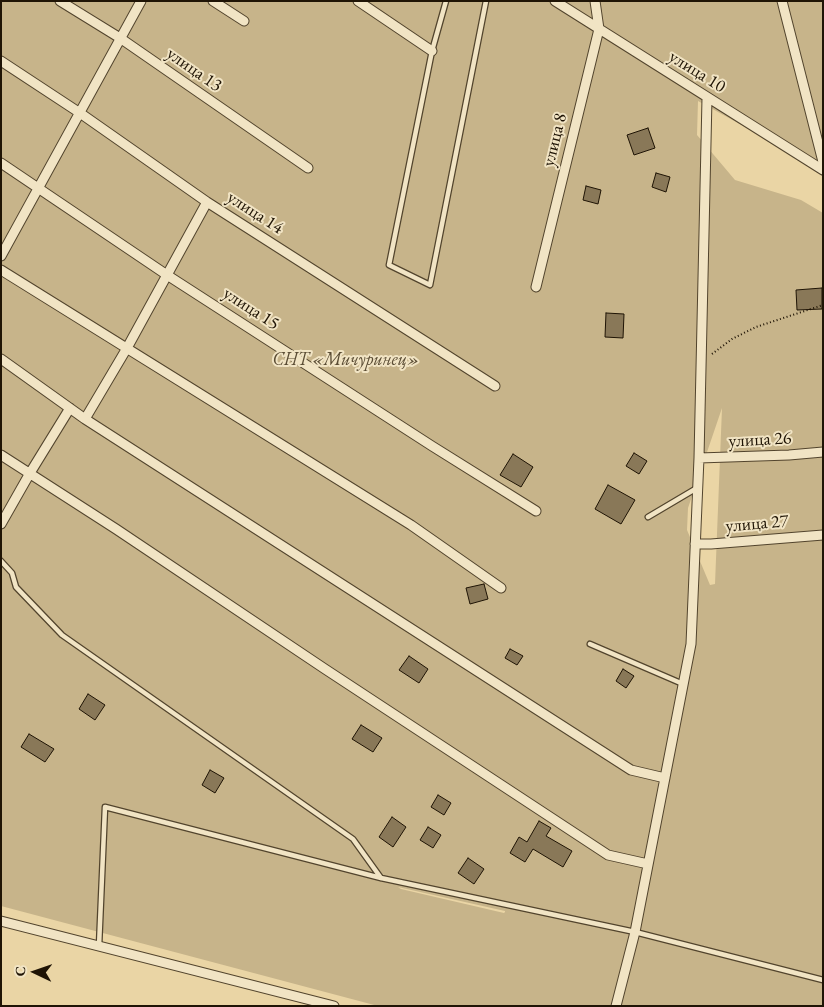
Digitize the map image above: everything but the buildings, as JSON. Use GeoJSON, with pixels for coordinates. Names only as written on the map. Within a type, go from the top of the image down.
{"type":"FeatureCollection","features":[{"type":"Feature","properties":{"kind":"street","name":"улица 13"},"geometry":{"type":"LineString","coordinates":[[60,1],[120,38],[308,168]]}},
{"type":"Feature","properties":{"kind":"street"},"geometry":{"type":"LineString","coordinates":[[1,256],[140,1]]}},
{"type":"Feature","properties":{"kind":"street"},"geometry":{"type":"LineString","coordinates":[[212,1],[244,21]]}},
{"type":"Feature","properties":{"kind":"street"},"geometry":{"type":"LineString","coordinates":[[358,1],[432,52]]}},
{"type":"Feature","properties":{"kind":"street","name":"улица 10"},"geometry":{"type":"LineString","coordinates":[[555,1],[823,170]]}},
{"type":"Feature","properties":{"kind":"street","name":"улица 8"},"geometry":{"type":"LineString","coordinates":[[536,286],[599,29],[595,1]]}},
{"type":"Feature","properties":{"kind":"street"},"geometry":{"type":"LineString","coordinates":[[782,1],[823,162]]}},
{"type":"Feature","properties":{"kind":"street","name":"улица 14"},"geometry":{"type":"LineString","coordinates":[[1,61],[80,113],[207,202],[495,386]]}},
{"type":"Feature","properties":{"kind":"street"},"geometry":{"type":"LineString","coordinates":[[616,1006],[635,932],[691,644],[699,458],[708,98]]}},
{"type":"Feature","properties":{"kind":"street","name":"улица 15"},"geometry":{"type":"LineString","coordinates":[[1,163],[167,275],[536,511]]}},
{"type":"Feature","properties":{"kind":"street"},"geometry":{"type":"LineString","coordinates":[[85,419],[127,348],[207,202]]}},
{"type":"Feature","properties":{"kind":"street"},"geometry":{"type":"LineString","coordinates":[[1,270],[411,525],[501,588]]}},
{"type":"Feature","properties":{"kind":"street"},"geometry":{"type":"LineString","coordinates":[[1,359],[85,419],[631,770],[665,778]]}},
{"type":"Feature","properties":{"kind":"street"},"geometry":{"type":"LineString","coordinates":[[1,524],[70,408]]}},
{"type":"Feature","properties":{"kind":"street","name":"улица 26"},"geometry":{"type":"LineString","coordinates":[[699,458],[823,452]]}},
{"type":"Feature","properties":{"kind":"street"},"geometry":{"type":"LineString","coordinates":[[1,455],[608,855],[648,864]]}},
{"type":"Feature","properties":{"kind":"street","name":"улица 27"},"geometry":{"type":"LineString","coordinates":[[695,544],[823,535]]}},
{"type":"Feature","properties":{"kind":"street"},"geometry":{"type":"LineString","coordinates":[[1,921],[334,1006]]}},
{"type":"Feature","properties":{"kind":"lane"},"geometry":{"type":"LineString","coordinates":[[446,1],[432,52],[389,265],[430,285],[486,1]]}},
{"type":"Feature","properties":{"kind":"lane"},"geometry":{"type":"LineString","coordinates":[[648,517],[697,488]]}},
{"type":"Feature","properties":{"kind":"lane"},"geometry":{"type":"LineString","coordinates":[[1,560],[12,573],[16,587],[62,635],[353,839],[381,878]]}},
{"type":"Feature","properties":{"kind":"lane"},"geometry":{"type":"LineString","coordinates":[[590,644],[683,684]]}},
{"type":"Feature","properties":{"kind":"lane"},"geometry":{"type":"LineString","coordinates":[[99,946],[104,807],[381,878],[635,932],[823,980]]}},
{"type":"Feature","properties":{"kind":"path"},"geometry":{"type":"LineString","coordinates":[[701,364],[722,345],[732,339],[756,328],[823,305]]}},
{"type":"Feature","properties":{"kind":"green space","name":"СНТ «Мичуринец»"},"geometry":{"type":"Polygon","coordinates":[[[1,1],[823,1],[823,170],[698,101],[697,135],[735,180],[801,200],[823,213],[823,1006],[378,1006],[1,906],[1,1]],[[722,408],[688,508],[687,530],[710,585],[715,584],[722,408]],[[398,887],[401,889],[505,912],[505,911],[398,887]]]}}]}
